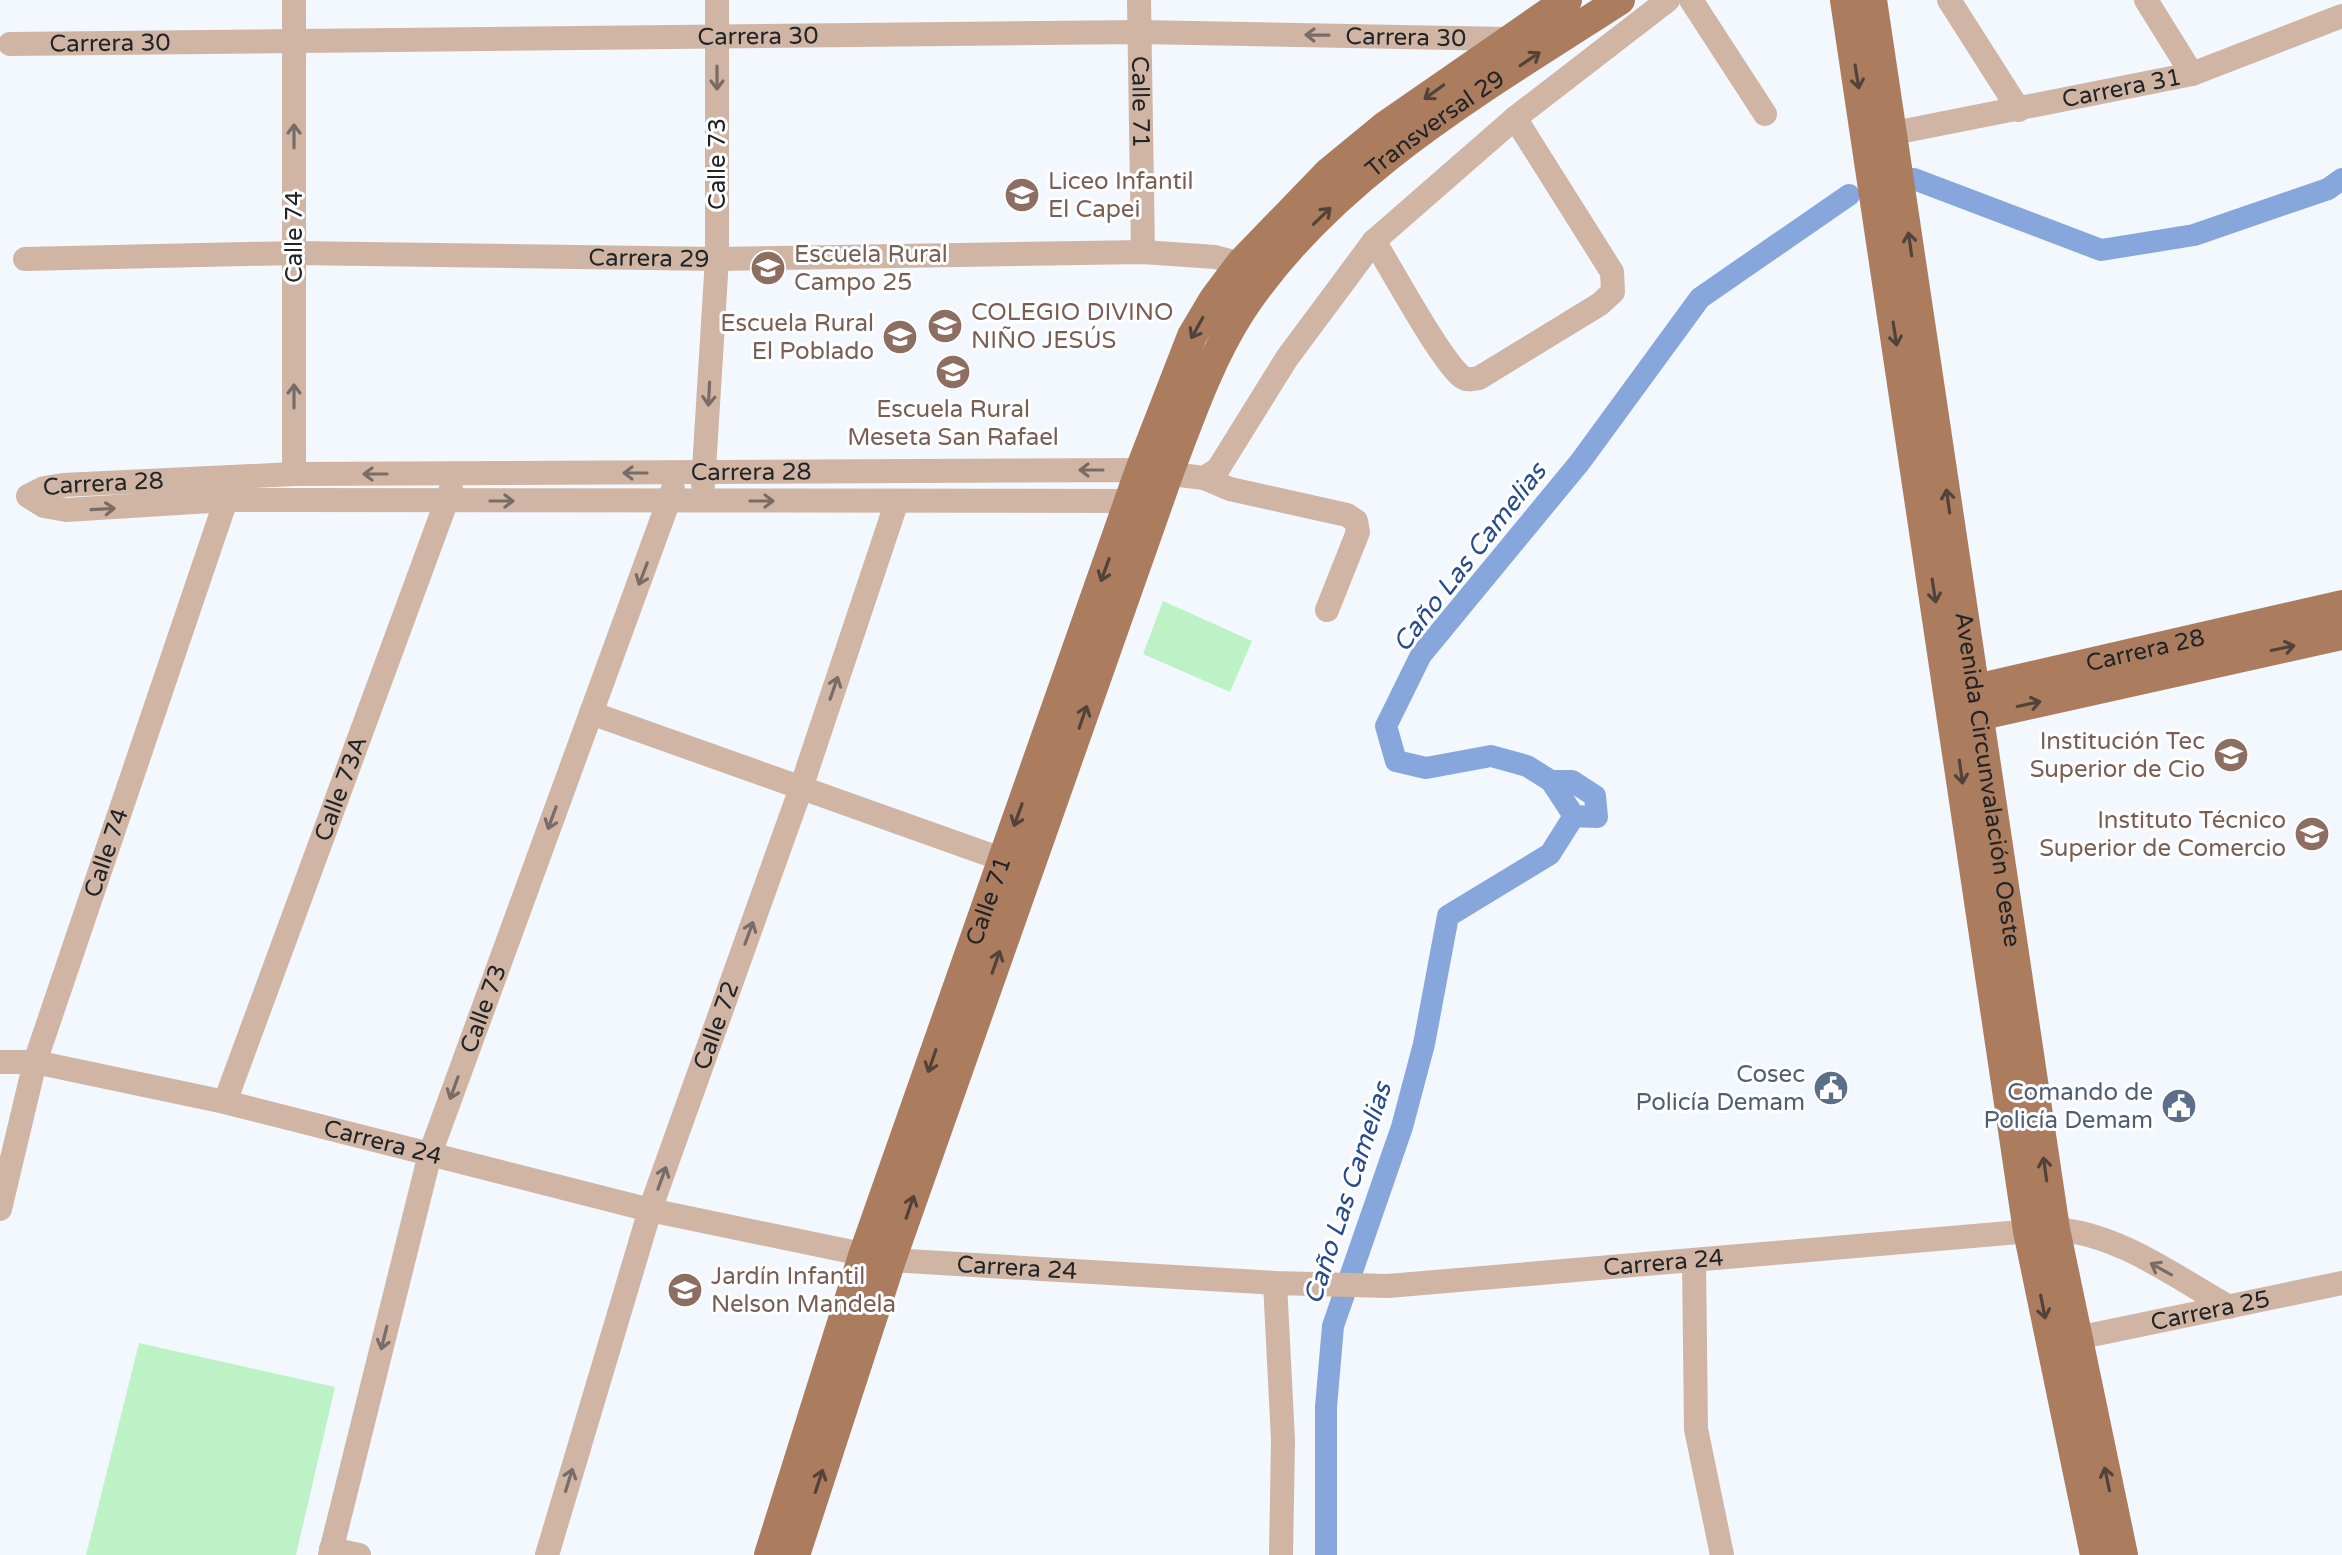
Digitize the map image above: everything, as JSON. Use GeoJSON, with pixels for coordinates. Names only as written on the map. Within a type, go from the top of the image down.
{"type":"FeatureCollection","features":[{"type":"Feature","properties":{"kind":"main road","name":"Transversal 29"},"geometry":{"type":"LineString","coordinates":[[1255,268],[1329,172],[1385,126],[1567,0]]}},
{"type":"Feature","properties":{"kind":"main road","name":"Transversal 29"},"geometry":{"type":"LineString","coordinates":[[1255,268],[1401,149],[1620,0]]}},
{"type":"Feature","properties":{"kind":"main road","name":"Avenida Circunvalación Oeste"},"geometry":{"type":"LineString","coordinates":[[1845,0],[1964,705],[2041,1230],[2095,1555]]}},
{"type":"Feature","properties":{"kind":"main road","name":"Avenida Circunvalación Oeste"},"geometry":{"type":"LineString","coordinates":[[1872,0],[1894,133],[1964,705]]}},
{"type":"Feature","properties":{"kind":"main road","name":"Calle 71"},"geometry":{"type":"LineString","coordinates":[[769,1555],[1154,471],[1219,349],[1255,268]]}},
{"type":"Feature","properties":{"kind":"main road","name":"Carrera 28"},"geometry":{"type":"LineString","coordinates":[[1964,705],[2342,605]]}},
{"type":"Feature","properties":{"kind":"main road","name":"Carrera 28"},"geometry":{"type":"LineString","coordinates":[[1964,705],[2342,635]]}},
{"type":"Feature","properties":{"kind":"main road","name":"Avenida Circunvalación Oeste"},"geometry":{"type":"LineString","coordinates":[[2041,1230],[2077,1338],[2123,1555]]}},
{"type":"Feature","properties":{"kind":"main road","name":"Calle 71"},"geometry":{"type":"LineString","coordinates":[[795,1555],[877,1258]]}},
{"type":"Feature","properties":{"kind":"street","name":"Calle 74"},"geometry":{"type":"LineString","coordinates":[[294,0],[294,474]]}},
{"type":"Feature","properties":{"kind":"street","name":"Calle 73"},"geometry":{"type":"LineString","coordinates":[[701,501],[717,259],[717,0]]}},
{"type":"Feature","properties":{"kind":"street","name":"Calle 71"},"geometry":{"type":"LineString","coordinates":[[1139,0],[1143,252]]}},
{"type":"Feature","properties":{"kind":"street"},"geometry":{"type":"LineString","coordinates":[[1204,478],[1218,469],[1287,358],[1374,241],[1515,118],[1668,0]]}},
{"type":"Feature","properties":{"kind":"street"},"geometry":{"type":"LineString","coordinates":[[1691,0],[1765,114]]}},
{"type":"Feature","properties":{"kind":"street"},"geometry":{"type":"LineString","coordinates":[[1949,0],[2019,110]]}},
{"type":"Feature","properties":{"kind":"street"},"geometry":{"type":"LineString","coordinates":[[2146,0],[2192,74]]}},
{"type":"Feature","properties":{"kind":"street","name":"Carrera 31"},"geometry":{"type":"LineString","coordinates":[[1894,133],[2192,74],[2342,16]]}},
{"type":"Feature","properties":{"kind":"street","name":"Carrera 30"},"geometry":{"type":"LineString","coordinates":[[10,44],[1139,32],[1507,39]]}},
{"type":"Feature","properties":{"kind":"street"},"geometry":{"type":"LineString","coordinates":[[1374,241],[1442,350],[1460,376],[1469,380],[1479,378],[1600,304],[1613,292],[1612,272],[1515,118]]}},
{"type":"Feature","properties":{"kind":"street","name":"Carrera 29"},"geometry":{"type":"LineString","coordinates":[[25,259],[294,253],[717,259],[1143,252],[1204,256],[1255,268]]}},
{"type":"Feature","properties":{"kind":"street","name":"Carrera 28"},"geometry":{"type":"LineString","coordinates":[[1144,501],[226,500],[66,510],[44,506],[28,496],[44,488],[63,485],[294,474],[1154,471],[1204,478],[1230,489],[1347,515],[1356,521],[1358,532],[1327,610]]}},
{"type":"Feature","properties":{"kind":"street","name":"Calle 73"},"geometry":{"type":"LineString","coordinates":[[331,1552],[430,1154],[671,501],[677,473]]}},
{"type":"Feature","properties":{"kind":"street","name":"Calle 73A"},"geometry":{"type":"LineString","coordinates":[[225,1102],[455,474]]}},
{"type":"Feature","properties":{"kind":"street","name":"Calle 74"},"geometry":{"type":"LineString","coordinates":[[0,1209],[35,1062],[226,500]]}},
{"type":"Feature","properties":{"kind":"street","name":"Calle 72"},"geometry":{"type":"LineString","coordinates":[[547,1555],[650,1210],[801,788],[897,501]]}},
{"type":"Feature","properties":{"kind":"street"},"geometry":{"type":"LineString","coordinates":[[591,713],[1016,865]]}},
{"type":"Feature","properties":{"kind":"street","name":"Carrera 24"},"geometry":{"type":"LineString","coordinates":[[0,1062],[35,1062],[225,1102],[650,1210],[877,1258],[1275,1283],[1388,1286],[2041,1230],[2082,1231],[2108,1239],[2229,1307]]}},
{"type":"Feature","properties":{"kind":"street"},"geometry":{"type":"LineString","coordinates":[[1694,1261],[1696,1429],[1722,1555]]}},
{"type":"Feature","properties":{"kind":"street"},"geometry":{"type":"LineString","coordinates":[[1275,1283],[1283,1440],[1281,1555]]}},
{"type":"Feature","properties":{"kind":"street","name":"Carrera 25"},"geometry":{"type":"LineString","coordinates":[[2077,1338],[2342,1283]]}},
{"type":"Feature","properties":{"kind":"street"},"geometry":{"type":"LineString","coordinates":[[331,1552],[359,1555]]}},
{"type":"Feature","properties":{"kind":"green space"},"geometry":{"type":"Polygon","coordinates":[[[1163,601],[1252,641],[1230,692],[1143,654],[1163,601]]]}},
{"type":"Feature","properties":{"kind":"green space"},"geometry":{"type":"Polygon","coordinates":[[[139,1343],[335,1387],[296,1555],[86,1555],[139,1343]]]}},
{"type":"Feature","properties":{"kind":"waterway","name":"Caño Las Camelias"},"geometry":{"type":"LineString","coordinates":[[1914,179],[2101,250],[2194,235],[2328,189],[2342,179]]}},
{"type":"Feature","properties":{"kind":"waterway","name":"Caño Las Camelias"},"geometry":{"type":"LineString","coordinates":[[1326,1555],[1326,1407],[1333,1326],[1402,1127],[1424,1044],[1448,916],[1550,854],[1574,816],[1551,781],[1527,766],[1491,756],[1426,768],[1396,761],[1386,726],[1421,655],[1580,462],[1700,298],[1849,195]]}},
{"type":"Feature","properties":{"kind":"waterway"},"geometry":{"type":"LineString","coordinates":[[1551,781],[1572,781],[1595,796],[1597,817],[1574,816]]}},
{"type":"Feature","properties":{"kind":"place","name":"Liceo Infantil El Capei"},"geometry":{"type":"Point","coordinates":[1022,195]}},
{"type":"Feature","properties":{"kind":"place","name":"Escuela Rural Campo 25"},"geometry":{"type":"Point","coordinates":[768,268]}},
{"type":"Feature","properties":{"kind":"place","name":"COLEGIO DIVINO NIÑO JESÚS"},"geometry":{"type":"Point","coordinates":[945,326]}},
{"type":"Feature","properties":{"kind":"place","name":"Escuela Rural El Poblado"},"geometry":{"type":"Point","coordinates":[900,337]}},
{"type":"Feature","properties":{"kind":"place","name":"Escuela Rural Meseta San Rafael"},"geometry":{"type":"Point","coordinates":[953,372]}},
{"type":"Feature","properties":{"kind":"place","name":"Institución Tec Superior de Cio"},"geometry":{"type":"Point","coordinates":[2231,755]}},
{"type":"Feature","properties":{"kind":"place","name":"Instituto Técnico Superior de Comercio"},"geometry":{"type":"Point","coordinates":[2312,834]}},
{"type":"Feature","properties":{"kind":"place","name":"Cosec Policía Demam"},"geometry":{"type":"Point","coordinates":[1831,1088]}},
{"type":"Feature","properties":{"kind":"place","name":"Comando de Policía Demam"},"geometry":{"type":"Point","coordinates":[2179,1106]}},
{"type":"Feature","properties":{"kind":"place","name":"Jardín Infantil Nelson Mandela"},"geometry":{"type":"Point","coordinates":[685,1290]}}]}
